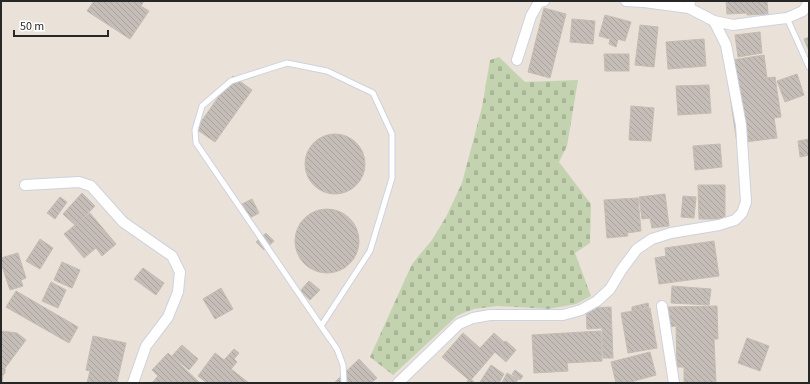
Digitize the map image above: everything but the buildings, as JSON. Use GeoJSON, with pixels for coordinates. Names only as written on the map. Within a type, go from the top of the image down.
{"type":"FeatureCollection","features":[{"type":"Feature","properties":{"kind":"street"},"geometry":{"type":"LineString","coordinates":[[517,60],[531,16],[539,2],[544,1]]}},
{"type":"Feature","properties":{"kind":"street"},"geometry":{"type":"LineString","coordinates":[[626,1],[689,4],[714,21],[733,25],[787,18],[803,10],[809,2]]}},
{"type":"Feature","properties":{"kind":"street"},"geometry":{"type":"LineString","coordinates":[[398,383],[459,324],[473,318],[490,315],[563,315],[581,310],[596,301],[610,288],[637,249],[652,239],[671,233],[719,225],[735,220],[742,213],[746,202],[741,125],[726,45],[714,21]]}},
{"type":"Feature","properties":{"kind":"street"},"geometry":{"type":"LineString","coordinates":[[25,185],[79,182],[91,186],[123,222],[172,256],[180,272],[178,292],[168,317],[146,346],[133,383]]}},
{"type":"Feature","properties":{"kind":"street"},"geometry":{"type":"LineString","coordinates":[[662,306],[674,383]]}},
{"type":"Feature","properties":{"kind":"lane"},"geometry":{"type":"LineString","coordinates":[[787,18],[809,67]]}},
{"type":"Feature","properties":{"kind":"lane"},"geometry":{"type":"LineString","coordinates":[[321,326],[370,251],[392,178],[392,134],[374,93],[327,71],[287,63],[231,81],[202,106],[195,130],[196,143],[321,326],[337,349],[343,365],[344,383]]}},
{"type":"Feature","properties":{"kind":"green space"},"geometry":{"type":"Polygon","coordinates":[[[499,57],[525,82],[578,80],[567,146],[559,162],[591,204],[590,243],[575,253],[591,296],[576,304],[548,309],[498,306],[474,309],[458,315],[393,375],[370,357],[412,264],[432,240],[446,217],[462,183],[482,107],[490,60],[499,57]]]}}]}
